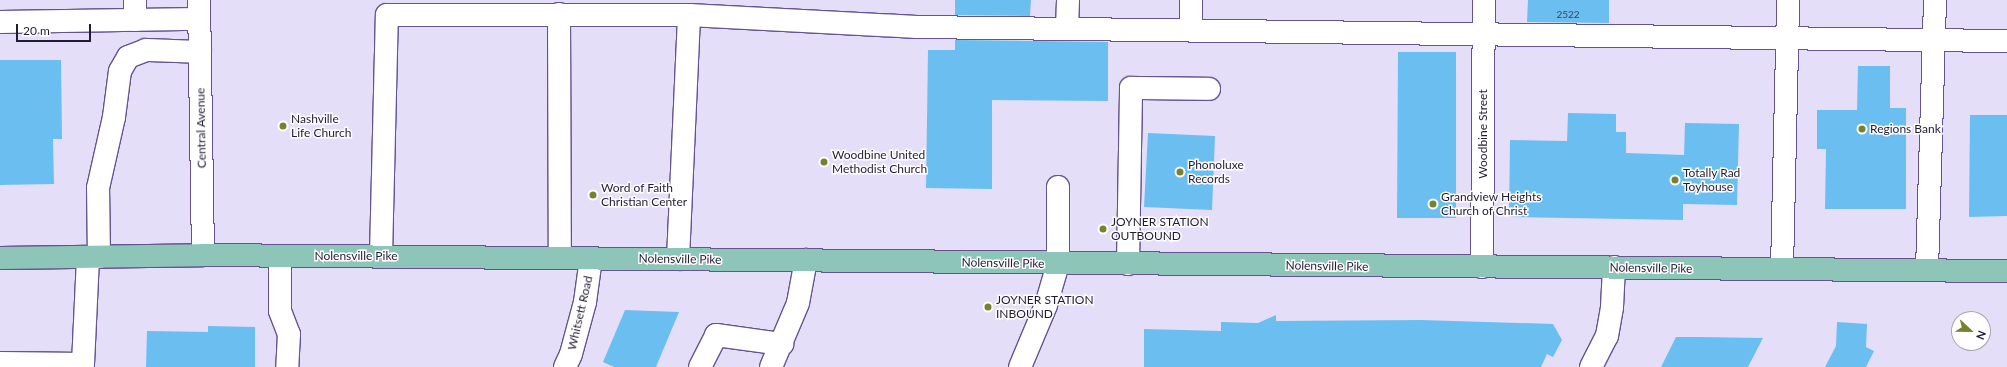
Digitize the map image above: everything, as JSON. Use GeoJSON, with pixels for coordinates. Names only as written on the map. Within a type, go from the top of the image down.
{"type":"FeatureCollection","features":[{"type":"Feature","properties":{"kind":"main road","name":"Nolensville Pike"},"geometry":{"type":"LineString","coordinates":[[0,258],[203,255],[381,256],[1058,264],[2007,271]]}},
{"type":"Feature","properties":{"kind":"street"},"geometry":{"type":"LineString","coordinates":[[1068,0],[1068,29]]}},
{"type":"Feature","properties":{"kind":"street"},"geometry":{"type":"LineString","coordinates":[[1191,30],[1192,0]]}},
{"type":"Feature","properties":{"kind":"street","name":"Woodbine Street"},"geometry":{"type":"LineString","coordinates":[[1482,267],[1484,0]]}},
{"type":"Feature","properties":{"kind":"street"},"geometry":{"type":"LineString","coordinates":[[1782,270],[1788,0]]}},
{"type":"Feature","properties":{"kind":"street"},"geometry":{"type":"LineString","coordinates":[[1927,270],[1935,0]]}},
{"type":"Feature","properties":{"kind":"street"},"geometry":{"type":"LineString","coordinates":[[0,22],[135,10],[199,10]]}},
{"type":"Feature","properties":{"kind":"street","name":"Central Avenue"},"geometry":{"type":"LineString","coordinates":[[199,10],[203,255]]}},
{"type":"Feature","properties":{"kind":"street"},"geometry":{"type":"LineString","coordinates":[[559,14],[560,258]]}},
{"type":"Feature","properties":{"kind":"street"},"geometry":{"type":"LineString","coordinates":[[381,256],[387,15],[689,15],[917,27],[2007,41]]}},
{"type":"Feature","properties":{"kind":"street"},"geometry":{"type":"LineString","coordinates":[[678,259],[689,15]]}},
{"type":"Feature","properties":{"kind":"street"},"geometry":{"type":"LineString","coordinates":[[0,363],[83,364],[94,257],[98,188],[114,117],[120,71],[128,57],[146,50],[200,52]]}},
{"type":"Feature","properties":{"kind":"street"},"geometry":{"type":"LineString","coordinates":[[1128,264],[1131,88],[1209,89]]}},
{"type":"Feature","properties":{"kind":"street"},"geometry":{"type":"LineString","coordinates":[[1020,367],[1046,305],[1058,264],[1058,187]]}},
{"type":"Feature","properties":{"kind":"street"},"geometry":{"type":"LineString","coordinates":[[280,256],[280,311],[289,334],[287,367]]}},
{"type":"Feature","properties":{"kind":"street","name":"Whitsett Road"},"geometry":{"type":"LineString","coordinates":[[565,367],[571,354],[585,302],[591,258]]}},
{"type":"Feature","properties":{"kind":"street"},"geometry":{"type":"LineString","coordinates":[[771,367],[798,303],[806,260]]}},
{"type":"Feature","properties":{"kind":"street"},"geometry":{"type":"LineString","coordinates":[[1591,367],[1607,336],[1612,307],[1614,267]]}},
{"type":"Feature","properties":{"kind":"street"},"geometry":{"type":"LineString","coordinates":[[700,367],[716,335],[782,344]]}},
{"type":"Feature","properties":{"kind":"building"},"geometry":{"type":"Polygon","coordinates":[[[955,0],[1031,0],[1030,16],[955,15],[955,0]]]}},
{"type":"Feature","properties":{"kind":"building"},"geometry":{"type":"Polygon","coordinates":[[[1528,0],[1609,0],[1609,23],[1527,22],[1528,0]]]}},
{"type":"Feature","properties":{"kind":"building"},"geometry":{"type":"Polygon","coordinates":[[[955,40],[1108,42],[1108,101],[992,100],[992,189],[926,188],[928,50],[955,50],[955,40]]]}},
{"type":"Feature","properties":{"kind":"building"},"geometry":{"type":"Polygon","coordinates":[[[1398,52],[1456,52],[1456,218],[1397,218],[1398,52]]]}},
{"type":"Feature","properties":{"kind":"building"},"geometry":{"type":"Polygon","coordinates":[[[0,60],[61,60],[62,139],[53,139],[54,184],[0,185],[0,60]]]}},
{"type":"Feature","properties":{"kind":"building","name":"Regions Bank"},"geometry":{"type":"Polygon","coordinates":[[[1858,66],[1890,66],[1890,108],[1906,108],[1906,209],[1825,209],[1826,149],[1817,149],[1817,110],[1857,110],[1858,66]]]}},
{"type":"Feature","properties":{"kind":"building"},"geometry":{"type":"Polygon","coordinates":[[[1568,113],[1616,114],[1616,132],[1626,132],[1626,153],[1684,155],[1685,123],[1739,124],[1737,205],[1683,204],[1683,220],[1509,217],[1510,140],[1567,141],[1568,113]]]}},
{"type":"Feature","properties":{"kind":"building"},"geometry":{"type":"Polygon","coordinates":[[[1970,115],[2007,115],[2007,216],[1969,217],[1970,115]]]}},
{"type":"Feature","properties":{"kind":"building","name":"Phonoluxe Records"},"geometry":{"type":"Polygon","coordinates":[[[1148,133],[1215,136],[1212,210],[1144,207],[1148,133]]]}},
{"type":"Feature","properties":{"kind":"building"},"geometry":{"type":"Polygon","coordinates":[[[625,310],[679,312],[656,367],[614,367],[603,362],[625,310]]]}},
{"type":"Feature","properties":{"kind":"building"},"geometry":{"type":"Polygon","coordinates":[[[1276,315],[1276,321],[1421,320],[1553,324],[1562,340],[1553,357],[1547,354],[1541,367],[1144,367],[1144,329],[1221,331],[1221,322],[1258,323],[1276,315]]]}},
{"type":"Feature","properties":{"kind":"building"},"geometry":{"type":"Polygon","coordinates":[[[1837,322],[1867,324],[1866,347],[1874,351],[1866,367],[1825,367],[1836,346],[1837,322]]]}},
{"type":"Feature","properties":{"kind":"building"},"geometry":{"type":"Polygon","coordinates":[[[208,326],[255,327],[255,367],[146,367],[147,331],[208,332],[208,326]]]}},
{"type":"Feature","properties":{"kind":"building"},"geometry":{"type":"Polygon","coordinates":[[[1676,337],[1763,338],[1748,367],[1661,367],[1676,337]]]}},
{"type":"Feature","properties":{"kind":"place","name":"Nashville Life Church"},"geometry":{"type":"Point","coordinates":[283,126]}},
{"type":"Feature","properties":{"kind":"place","name":"Regions Bank"},"geometry":{"type":"Point","coordinates":[1862,129]}},
{"type":"Feature","properties":{"kind":"place","name":"Woodbine United Methodist Church"},"geometry":{"type":"Point","coordinates":[824,162]}},
{"type":"Feature","properties":{"kind":"place","name":"Phonoluxe Records"},"geometry":{"type":"Point","coordinates":[1180,172]}},
{"type":"Feature","properties":{"kind":"place","name":"Totally Rad Toyhouse"},"geometry":{"type":"Point","coordinates":[1675,180]}},
{"type":"Feature","properties":{"kind":"place","name":"Word of Faith Christian Center"},"geometry":{"type":"Point","coordinates":[593,195]}},
{"type":"Feature","properties":{"kind":"place","name":"Grandview Heights Church of Christ"},"geometry":{"type":"Point","coordinates":[1433,204]}},
{"type":"Feature","properties":{"kind":"place","name":"JOYNER STATION OUTBOUND"},"geometry":{"type":"Point","coordinates":[1103,229]}},
{"type":"Feature","properties":{"kind":"place","name":"JOYNER STATION INBOUND"},"geometry":{"type":"Point","coordinates":[988,307]}}]}
